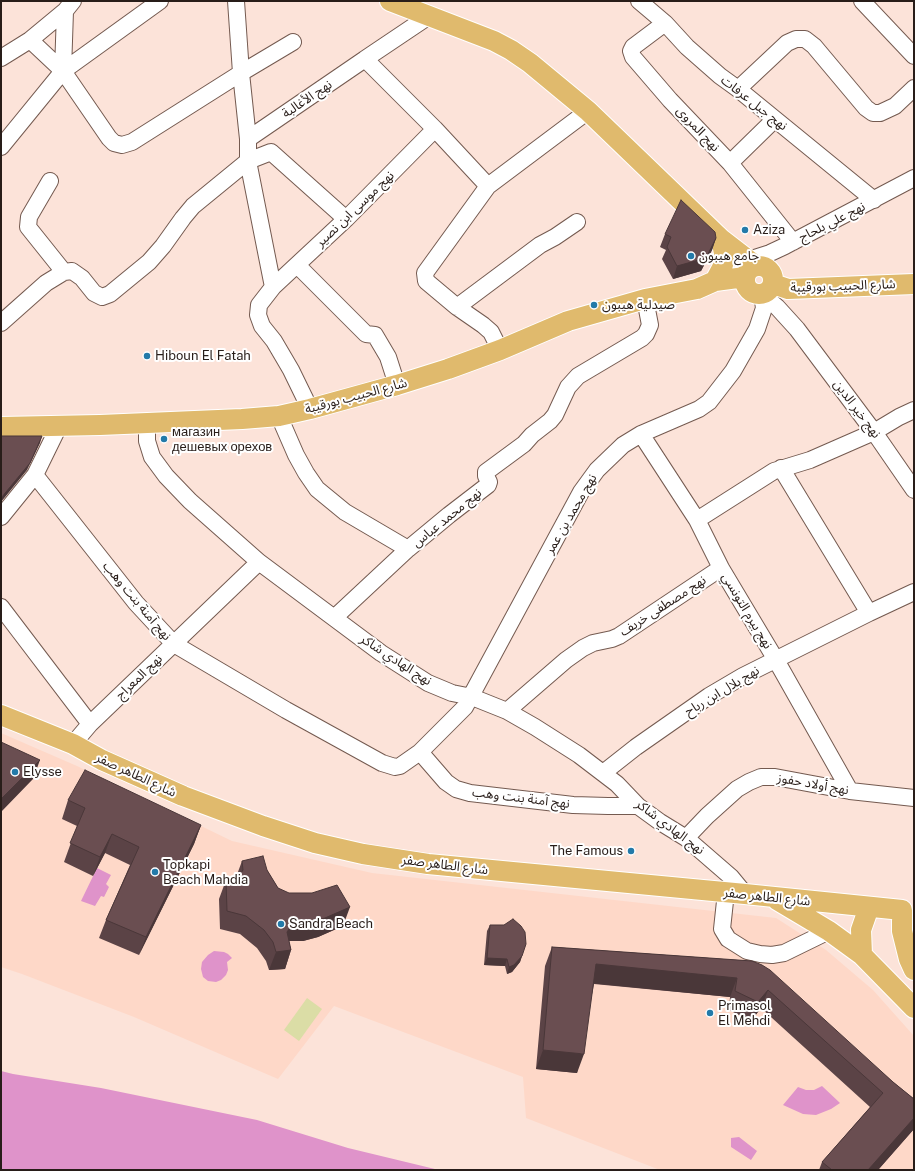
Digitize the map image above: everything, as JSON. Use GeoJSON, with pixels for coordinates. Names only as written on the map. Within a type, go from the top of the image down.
{"type":"FeatureCollection","features":[{"type":"Feature","properties":{"kind":"main road"},"geometry":{"type":"LineString","coordinates":[[390,1],[494,41],[530,63],[588,111],[721,239],[763,284]]}},
{"type":"Feature","properties":{"kind":"main road"},"geometry":{"type":"LineString","coordinates":[[715,282],[724,261],[721,239]]}},
{"type":"Feature","properties":{"kind":"main road","name":"شارع الحبيب بورقيبة"},"geometry":{"type":"LineString","coordinates":[[697,289],[715,282],[763,284],[914,284]]}},
{"type":"Feature","properties":{"kind":"main road","name":"شارع الحبيب بورقيبة"},"geometry":{"type":"LineString","coordinates":[[1,427],[242,419],[278,416],[310,410],[448,369],[500,350],[568,321],[645,300],[697,289],[763,284]]}},
{"type":"Feature","properties":{"kind":"main road","name":"شارع الطاهر صفر"},"geometry":{"type":"LineString","coordinates":[[1,715],[73,744],[102,760],[183,796],[262,826],[315,843],[363,854],[428,864],[908,911]]}},
{"type":"Feature","properties":{"kind":"main road"},"geometry":{"type":"LineString","coordinates":[[772,897],[829,931],[862,955],[914,1008]]}},
{"type":"Feature","properties":{"kind":"main road"},"geometry":{"type":"LineString","coordinates":[[862,955],[861,930],[869,907]]}},
{"type":"Feature","properties":{"kind":"main road"},"geometry":{"type":"LineString","coordinates":[[908,911],[902,931],[909,959],[914,970]]}},
{"type":"Feature","properties":{"kind":"street"},"geometry":{"type":"LineString","coordinates":[[1,147],[63,72],[160,1]]}},
{"type":"Feature","properties":{"kind":"street"},"geometry":{"type":"LineString","coordinates":[[236,1],[241,73],[248,139],[248,161],[273,287]]}},
{"type":"Feature","properties":{"kind":"street","name":"نهج جبل عرفات"},"geometry":{"type":"LineString","coordinates":[[639,1],[720,76],[874,200]]}},
{"type":"Feature","properties":{"kind":"street"},"geometry":{"type":"LineString","coordinates":[[862,1],[914,56]]}},
{"type":"Feature","properties":{"kind":"street"},"geometry":{"type":"LineString","coordinates":[[63,72],[69,6]]}},
{"type":"Feature","properties":{"kind":"street"},"geometry":{"type":"LineString","coordinates":[[1,58],[30,40],[69,6]]}},
{"type":"Feature","properties":{"kind":"street","name":"نهج الأغالبة"},"geometry":{"type":"LineString","coordinates":[[248,139],[428,16]]}},
{"type":"Feature","properties":{"kind":"street","name":"نهج المروى"},"geometry":{"type":"LineString","coordinates":[[664,23],[633,47],[631,52],[633,57],[670,100],[730,164],[793,242]]}},
{"type":"Feature","properties":{"kind":"street"},"geometry":{"type":"LineString","coordinates":[[738,89],[787,43],[796,39],[805,40],[814,46],[866,108],[873,112],[880,113],[895,106],[914,88]]}},
{"type":"Feature","properties":{"kind":"street"},"geometry":{"type":"LineString","coordinates":[[30,40],[63,72],[109,138],[122,145],[132,142],[293,42]]}},
{"type":"Feature","properties":{"kind":"street"},"geometry":{"type":"LineString","coordinates":[[365,59],[435,129],[488,186]]}},
{"type":"Feature","properties":{"kind":"street"},"geometry":{"type":"LineString","coordinates":[[500,350],[491,332],[457,307],[426,280],[424,275],[488,186],[588,111]]}},
{"type":"Feature","properties":{"kind":"street"},"geometry":{"type":"LineString","coordinates":[[730,164],[775,119]]}},
{"type":"Feature","properties":{"kind":"street","name":"نهج موسى ابن نصير"},"geometry":{"type":"LineString","coordinates":[[310,410],[291,370],[274,342],[262,326],[258,315],[259,305],[273,287],[346,219],[435,129]]}},
{"type":"Feature","properties":{"kind":"street"},"geometry":{"type":"LineString","coordinates":[[1,323],[46,284],[64,272],[72,271],[82,278],[94,293],[102,297],[110,294],[149,262],[163,246],[182,218],[193,206],[248,161],[271,152],[346,219]]}},
{"type":"Feature","properties":{"kind":"street","name":"نهج علي بلحاج"},"geometry":{"type":"LineString","coordinates":[[763,284],[770,253],[914,178]]}},
{"type":"Feature","properties":{"kind":"street"},"geometry":{"type":"LineString","coordinates":[[50,180],[29,216],[28,227],[64,272]]}},
{"type":"Feature","properties":{"kind":"street"},"geometry":{"type":"LineString","coordinates":[[457,307],[540,245],[577,222]]}},
{"type":"Feature","properties":{"kind":"street"},"geometry":{"type":"LineString","coordinates":[[297,266],[366,334],[375,336],[388,357],[397,385]]}},
{"type":"Feature","properties":{"kind":"street","name":"نهج محمد بن عمر"},"geometry":{"type":"LineString","coordinates":[[400,766],[420,752],[465,707],[472,697],[581,492],[597,470],[623,445],[641,434],[699,410],[709,402],[733,371],[757,329],[764,308],[763,284]]}},
{"type":"Feature","properties":{"kind":"street","name":"نهج خير الدين"},"geometry":{"type":"LineString","coordinates":[[763,284],[874,432],[914,490]]}},
{"type":"Feature","properties":{"kind":"street","name":"نهج محمد عباس"},"geometry":{"type":"LineString","coordinates":[[334,618],[408,549],[488,485],[489,481],[486,476],[486,472],[524,444],[532,435],[550,421],[555,415],[568,388],[578,376],[642,338],[646,334],[650,325],[645,300]]}},
{"type":"Feature","properties":{"kind":"street"},"geometry":{"type":"LineString","coordinates":[[697,520],[769,474],[781,468],[810,460],[874,432],[914,410]]}},
{"type":"Feature","properties":{"kind":"street"},"geometry":{"type":"LineString","coordinates":[[278,416],[296,455],[317,489],[345,512],[408,549]]}},
{"type":"Feature","properties":{"kind":"street","name":"نهج الهادي شاكر"},"geometry":{"type":"LineString","coordinates":[[147,423],[147,441],[152,457],[166,476],[190,501],[259,562],[381,653],[428,683],[452,693],[472,697],[507,711],[535,727],[603,773],[617,784],[638,806],[686,838],[732,877],[735,893]]}},
{"type":"Feature","properties":{"kind":"street"},"geometry":{"type":"LineString","coordinates":[[1,517],[34,475],[59,426]]}},
{"type":"Feature","properties":{"kind":"street","name":"نهج بيرم التونسي"},"geometry":{"type":"LineString","coordinates":[[641,434],[697,520],[721,568],[776,660],[850,791]]}},
{"type":"Feature","properties":{"kind":"street"},"geometry":{"type":"LineString","coordinates":[[781,468],[868,613]]}},
{"type":"Feature","properties":{"kind":"street","name":"نهج آمنة بنت وهب"},"geometry":{"type":"LineString","coordinates":[[34,475],[136,603],[174,644],[286,710],[382,763],[395,767],[400,766]]}},
{"type":"Feature","properties":{"kind":"street","name":"نهج المعراج"},"geometry":{"type":"LineString","coordinates":[[73,744],[90,724],[259,562]]}},
{"type":"Feature","properties":{"kind":"street","name":"نهج مصطفى خريف"},"geometry":{"type":"LineString","coordinates":[[507,711],[566,660],[583,648],[618,636],[721,568]]}},
{"type":"Feature","properties":{"kind":"street","name":"نهج بلال ابن رباح"},"geometry":{"type":"LineString","coordinates":[[603,773],[636,747],[709,696],[743,676],[868,613],[914,592]]}},
{"type":"Feature","properties":{"kind":"street"},"geometry":{"type":"LineString","coordinates":[[1,607],[90,724]]}},
{"type":"Feature","properties":{"kind":"street"},"geometry":{"type":"LineString","coordinates":[[110,705],[174,659],[191,654]]}},
{"type":"Feature","properties":{"kind":"street","name":"نهج آمنة بنت وهب"},"geometry":{"type":"LineString","coordinates":[[420,752],[446,782],[456,789],[470,793],[573,805],[638,806]]}},
{"type":"Feature","properties":{"kind":"street","name":"نهج أولاد حفوز"},"geometry":{"type":"LineString","coordinates":[[686,838],[707,816],[737,790],[749,782],[761,777],[775,777],[850,791],[914,798]]}},
{"type":"Feature","properties":{"kind":"street"},"geometry":{"type":"LineString","coordinates":[[735,893],[722,929],[728,939],[747,951],[772,956],[784,953],[829,931]]}},
{"type":"Feature","properties":{"kind":"shaded area"},"geometry":{"type":"Polygon","coordinates":[[[1,733],[77,766],[232,841],[372,873],[776,918],[826,950],[873,990],[914,1036],[914,1170],[660,1170],[526,1118],[523,1077],[334,1006],[278,1079],[134,1017],[1,967],[1,733]]]}},
{"type":"Feature","properties":{"kind":"shaded area"},"geometry":{"type":"Polygon","coordinates":[[[97,868],[111,875],[106,884],[109,887],[104,897],[101,896],[95,906],[81,901],[97,868]]]}},
{"type":"Feature","properties":{"kind":"shaded area"},"geometry":{"type":"Polygon","coordinates":[[[214,951],[224,952],[232,958],[227,962],[228,970],[226,975],[221,980],[216,982],[208,981],[203,977],[201,969],[202,962],[214,951]]]}},
{"type":"Feature","properties":{"kind":"shaded area"},"geometry":{"type":"Polygon","coordinates":[[[1,1071],[101,1088],[257,1120],[348,1148],[439,1170],[1,1170],[1,1071]]]}},
{"type":"Feature","properties":{"kind":"shaded area"},"geometry":{"type":"Polygon","coordinates":[[[822,1086],[840,1103],[831,1109],[816,1115],[803,1114],[783,1105],[798,1087],[806,1090],[814,1090],[822,1086]]]}},
{"type":"Feature","properties":{"kind":"shaded area"},"geometry":{"type":"Polygon","coordinates":[[[739,1137],[757,1151],[751,1160],[731,1147],[731,1138],[739,1137]]]}},
{"type":"Feature","properties":{"kind":"green space"},"geometry":{"type":"Polygon","coordinates":[[[307,998],[322,1009],[299,1041],[284,1030],[307,998]]]}},
{"type":"Feature","properties":{"kind":"building"},"geometry":{"type":"Polygon","coordinates":[[[681,200],[715,232],[716,238],[706,258],[677,266],[667,247],[671,237],[665,234],[681,200]]]}},
{"type":"Feature","properties":{"kind":"building"},"geometry":{"type":"Polygon","coordinates":[[[1,436],[42,436],[30,463],[1,498],[1,436]]]}},
{"type":"Feature","properties":{"kind":"building"},"geometry":{"type":"Polygon","coordinates":[[[1,742],[40,760],[2,798],[1,797],[1,742]]]}},
{"type":"Feature","properties":{"kind":"building","name":"Topkapi Beach Mahdia"},"geometry":{"type":"Polygon","coordinates":[[[85,770],[201,825],[146,937],[106,920],[139,847],[112,834],[100,857],[70,843],[85,808],[68,800],[85,770]]]}},
{"type":"Feature","properties":{"kind":"building"},"geometry":{"type":"Polygon","coordinates":[[[263,856],[267,870],[278,888],[289,893],[312,893],[337,885],[350,907],[325,918],[310,922],[293,923],[287,932],[291,950],[276,952],[273,942],[264,930],[246,916],[227,911],[226,880],[237,879],[243,870],[242,861],[263,856]]]}},
{"type":"Feature","properties":{"kind":"building"},"geometry":{"type":"Polygon","coordinates":[[[513,919],[525,932],[526,944],[522,956],[514,965],[509,967],[507,959],[487,958],[490,925],[504,925],[513,919]]]}},
{"type":"Feature","properties":{"kind":"building"},"geometry":{"type":"Polygon","coordinates":[[[552,947],[752,961],[762,965],[770,970],[893,1082],[914,1099],[914,1118],[868,1170],[832,1170],[822,1162],[883,1093],[768,990],[758,1002],[735,991],[737,978],[596,964],[584,1054],[543,1050],[552,947]]]}},
{"type":"Feature","properties":{"kind":"place","name":"Aziza"},"geometry":{"type":"Point","coordinates":[745,230]}},
{"type":"Feature","properties":{"kind":"place","name":"جامع هيبون"},"geometry":{"type":"Point","coordinates":[691,256]}},
{"type":"Feature","properties":{"kind":"place","name":"صيدلية هيبون"},"geometry":{"type":"Point","coordinates":[594,305]}},
{"type":"Feature","properties":{"kind":"place","name":"Hiboun El Fatah"},"geometry":{"type":"Point","coordinates":[147,356]}},
{"type":"Feature","properties":{"kind":"place","name":"магазин дешевых орехов"},"geometry":{"type":"Point","coordinates":[164,439]}},
{"type":"Feature","properties":{"kind":"place","name":"Elysse"},"geometry":{"type":"Point","coordinates":[15,772]}},
{"type":"Feature","properties":{"kind":"place","name":"The Famous"},"geometry":{"type":"Point","coordinates":[631,851]}},
{"type":"Feature","properties":{"kind":"place","name":"Topkapi Beach Mahdia"},"geometry":{"type":"Point","coordinates":[155,872]}},
{"type":"Feature","properties":{"kind":"place","name":"Sandra Beach"},"geometry":{"type":"Point","coordinates":[281,924]}},
{"type":"Feature","properties":{"kind":"place","name":"Primasol El Mehdi"},"geometry":{"type":"Point","coordinates":[710,1013]}}]}
